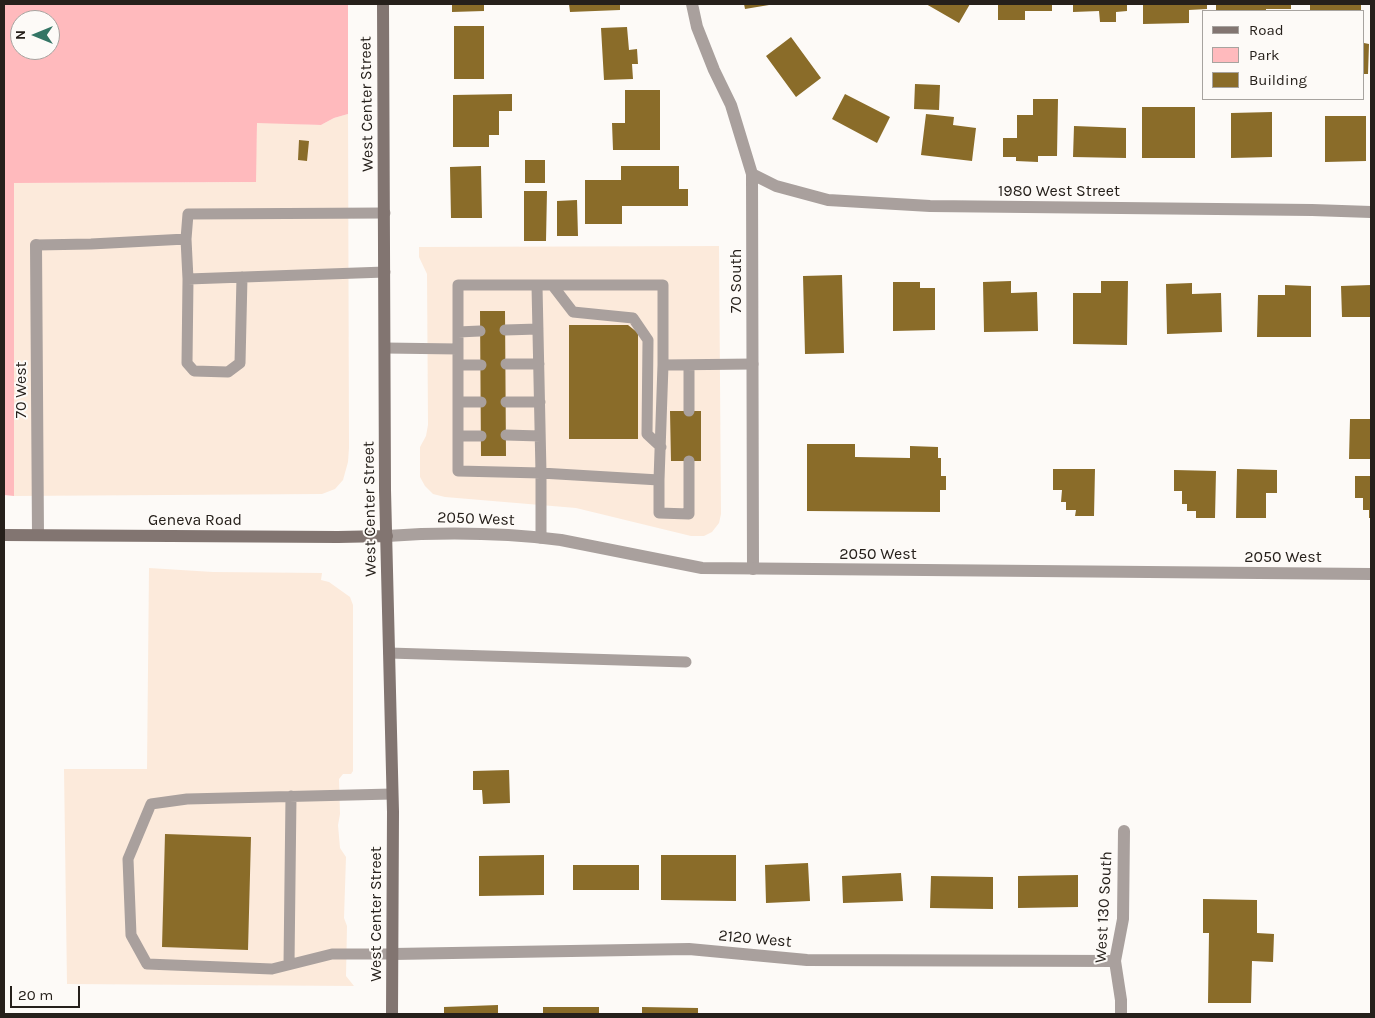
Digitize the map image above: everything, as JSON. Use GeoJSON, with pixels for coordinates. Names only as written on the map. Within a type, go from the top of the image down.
{"type":"FeatureCollection","features":[{"type":"Feature","properties":{"kind":"main road","name":"West Center Street"},"geometry":{"type":"LineString","coordinates":[[383,4],[387,536],[392,794],[392,1014]]}},
{"type":"Feature","properties":{"kind":"main road","name":"Geneva Road"},"geometry":{"type":"LineString","coordinates":[[4,535],[387,536]]}},
{"type":"Feature","properties":{"kind":"street","name":"70 South"},"geometry":{"type":"LineString","coordinates":[[692,4],[697,27],[714,70],[731,104],[752,174],[754,569]]}},
{"type":"Feature","properties":{"kind":"street","name":"1980 West Street"},"geometry":{"type":"LineString","coordinates":[[752,174],[776,186],[828,200],[930,206],[1371,212]]}},
{"type":"Feature","properties":{"kind":"street","name":"70 West"},"geometry":{"type":"LineString","coordinates":[[36,245],[38,536]]}},
{"type":"Feature","properties":{"kind":"street","name":"2050 West"},"geometry":{"type":"LineString","coordinates":[[387,536],[435,534],[561,540],[702,568],[1371,574]]}},
{"type":"Feature","properties":{"kind":"street","name":"West 130 South"},"geometry":{"type":"LineString","coordinates":[[1121,1014],[1121,1000],[1115,961],[1123,919],[1124,831]]}},
{"type":"Feature","properties":{"kind":"street","name":"2120 West"},"geometry":{"type":"LineString","coordinates":[[392,954],[690,949],[807,960],[1115,961]]}},
{"type":"Feature","properties":{"kind":"lane"},"geometry":{"type":"LineString","coordinates":[[242,277],[240,363],[228,372],[194,371],[187,363],[188,279],[186,239],[188,214],[385,212]]}},
{"type":"Feature","properties":{"kind":"lane"},"geometry":{"type":"LineString","coordinates":[[36,245],[186,239]]}},
{"type":"Feature","properties":{"kind":"lane"},"geometry":{"type":"LineString","coordinates":[[188,279],[385,272]]}},
{"type":"Feature","properties":{"kind":"lane"},"geometry":{"type":"LineString","coordinates":[[659,480],[541,473],[458,471],[458,285],[663,285],[659,513],[689,514],[689,461]]}},
{"type":"Feature","properties":{"kind":"lane"},"geometry":{"type":"LineString","coordinates":[[536,286],[540,402],[541,538]]}},
{"type":"Feature","properties":{"kind":"lane"},"geometry":{"type":"LineString","coordinates":[[553,286],[573,312],[633,318],[648,340],[646,434],[661,447]]}},
{"type":"Feature","properties":{"kind":"lane"},"geometry":{"type":"LineString","coordinates":[[505,330],[538,329]]}},
{"type":"Feature","properties":{"kind":"lane"},"geometry":{"type":"LineString","coordinates":[[458,332],[480,331]]}},
{"type":"Feature","properties":{"kind":"lane"},"geometry":{"type":"LineString","coordinates":[[385,348],[458,349]]}},
{"type":"Feature","properties":{"kind":"lane"},"geometry":{"type":"LineString","coordinates":[[506,364],[539,364]]}},
{"type":"Feature","properties":{"kind":"lane"},"geometry":{"type":"LineString","coordinates":[[663,365],[753,364]]}},
{"type":"Feature","properties":{"kind":"lane"},"geometry":{"type":"LineString","coordinates":[[459,365],[481,365]]}},
{"type":"Feature","properties":{"kind":"lane"},"geometry":{"type":"LineString","coordinates":[[689,365],[689,411]]}},
{"type":"Feature","properties":{"kind":"lane"},"geometry":{"type":"LineString","coordinates":[[459,402],[481,402]]}},
{"type":"Feature","properties":{"kind":"lane"},"geometry":{"type":"LineString","coordinates":[[506,402],[540,402]]}},
{"type":"Feature","properties":{"kind":"lane"},"geometry":{"type":"LineString","coordinates":[[506,435],[540,436]]}},
{"type":"Feature","properties":{"kind":"lane"},"geometry":{"type":"LineString","coordinates":[[459,436],[481,436]]}},
{"type":"Feature","properties":{"kind":"lane"},"geometry":{"type":"LineString","coordinates":[[389,653],[686,662]]}},
{"type":"Feature","properties":{"kind":"lane"},"geometry":{"type":"LineString","coordinates":[[392,794],[187,799],[151,804],[128,859],[132,935],[147,964],[272,969],[332,954],[392,954]]}},
{"type":"Feature","properties":{"kind":"lane"},"geometry":{"type":"LineString","coordinates":[[289,964],[291,796]]}},
{"type":"Feature","properties":{"kind":"shaded area"},"geometry":{"type":"Polygon","coordinates":[[[348,114],[349,448],[348,462],[343,480],[335,489],[322,494],[14,496],[14,183],[255,182],[257,122],[321,125],[334,118],[348,114]]]}},
{"type":"Feature","properties":{"kind":"shaded area"},"geometry":{"type":"Polygon","coordinates":[[[719,246],[721,514],[719,523],[712,532],[704,536],[691,536],[576,508],[445,497],[433,494],[425,486],[420,477],[420,447],[426,436],[428,425],[427,274],[419,257],[419,247],[719,246]]]}},
{"type":"Feature","properties":{"kind":"shaded area"},"geometry":{"type":"Polygon","coordinates":[[[149,568],[213,572],[322,573],[321,580],[329,582],[350,597],[353,605],[353,771],[351,774],[343,774],[339,779],[340,814],[338,825],[340,848],[346,857],[344,918],[347,926],[346,976],[354,986],[67,984],[64,769],[147,769],[149,568]]]}},
{"type":"Feature","properties":{"kind":"green space"},"geometry":{"type":"Polygon","coordinates":[[[4,4],[348,4],[348,114],[334,118],[321,125],[257,123],[256,182],[14,183],[14,496],[4,495],[4,4]]]}},
{"type":"Feature","properties":{"kind":"building"},"geometry":{"type":"Polygon","coordinates":[[[452,4],[484,4],[484,11],[452,12],[452,4]]]}},
{"type":"Feature","properties":{"kind":"building"},"geometry":{"type":"Polygon","coordinates":[[[569,4],[620,4],[620,10],[570,12],[569,4]]]}},
{"type":"Feature","properties":{"kind":"building"},"geometry":{"type":"Polygon","coordinates":[[[744,4],[769,4],[769,5],[745,9],[744,4]]]}},
{"type":"Feature","properties":{"kind":"building"},"geometry":{"type":"Polygon","coordinates":[[[926,4],[970,4],[959,23],[926,4]]]}},
{"type":"Feature","properties":{"kind":"building"},"geometry":{"type":"Polygon","coordinates":[[[998,4],[1052,4],[1052,11],[1025,11],[1025,20],[998,20],[998,4]]]}},
{"type":"Feature","properties":{"kind":"building"},"geometry":{"type":"Polygon","coordinates":[[[1073,4],[1127,4],[1127,11],[1116,12],[1116,22],[1100,22],[1099,11],[1073,12],[1073,4]]]}},
{"type":"Feature","properties":{"kind":"building"},"geometry":{"type":"Polygon","coordinates":[[[1143,4],[1207,4],[1207,9],[1189,10],[1189,23],[1143,24],[1143,4]]]}},
{"type":"Feature","properties":{"kind":"building"},"geometry":{"type":"Polygon","coordinates":[[[1216,4],[1291,4],[1291,9],[1216,10],[1216,4]]]}},
{"type":"Feature","properties":{"kind":"building"},"geometry":{"type":"Polygon","coordinates":[[[1310,4],[1361,4],[1361,10],[1310,10],[1310,4]]]}},
{"type":"Feature","properties":{"kind":"building"},"geometry":{"type":"Polygon","coordinates":[[[454,26],[484,26],[484,79],[454,79],[454,26]]]}},
{"type":"Feature","properties":{"kind":"building"},"geometry":{"type":"Polygon","coordinates":[[[627,27],[629,50],[637,49],[638,64],[632,64],[633,79],[604,80],[601,28],[627,27]]]}},
{"type":"Feature","properties":{"kind":"building"},"geometry":{"type":"Polygon","coordinates":[[[791,37],[821,78],[796,97],[766,56],[791,37]]]}},
{"type":"Feature","properties":{"kind":"building"},"geometry":{"type":"Polygon","coordinates":[[[1365,43],[1369,44],[1368,74],[1365,74],[1365,43]]]}},
{"type":"Feature","properties":{"kind":"building"},"geometry":{"type":"Polygon","coordinates":[[[915,84],[940,85],[939,110],[914,109],[915,84]]]}},
{"type":"Feature","properties":{"kind":"building"},"geometry":{"type":"Polygon","coordinates":[[[625,90],[660,90],[660,150],[613,150],[612,123],[625,123],[625,90]]]}},
{"type":"Feature","properties":{"kind":"building"},"geometry":{"type":"Polygon","coordinates":[[[512,94],[512,111],[499,111],[499,135],[489,135],[489,147],[453,147],[453,95],[512,94]]]}},
{"type":"Feature","properties":{"kind":"building"},"geometry":{"type":"Polygon","coordinates":[[[845,94],[890,117],[877,143],[832,119],[845,94]]]}},
{"type":"Feature","properties":{"kind":"building"},"geometry":{"type":"Polygon","coordinates":[[[1033,99],[1058,99],[1057,156],[1038,156],[1038,162],[1016,161],[1016,157],[1003,157],[1003,138],[1017,138],[1017,115],[1033,115],[1033,99]]]}},
{"type":"Feature","properties":{"kind":"building"},"geometry":{"type":"Polygon","coordinates":[[[1142,107],[1195,107],[1195,158],[1142,158],[1142,107]]]}},
{"type":"Feature","properties":{"kind":"building"},"geometry":{"type":"Polygon","coordinates":[[[1272,112],[1272,157],[1231,158],[1231,113],[1272,112]]]}},
{"type":"Feature","properties":{"kind":"building"},"geometry":{"type":"Polygon","coordinates":[[[926,114],[954,117],[953,125],[976,128],[972,161],[921,155],[926,114]]]}},
{"type":"Feature","properties":{"kind":"building"},"geometry":{"type":"Polygon","coordinates":[[[1325,116],[1366,116],[1366,161],[1325,162],[1325,116]]]}},
{"type":"Feature","properties":{"kind":"building"},"geometry":{"type":"Polygon","coordinates":[[[1074,126],[1126,128],[1126,158],[1073,157],[1074,126]]]}},
{"type":"Feature","properties":{"kind":"building"},"geometry":{"type":"Polygon","coordinates":[[[299,140],[309,141],[307,161],[298,160],[299,140]]]}},
{"type":"Feature","properties":{"kind":"building"},"geometry":{"type":"Polygon","coordinates":[[[525,160],[545,160],[545,183],[525,183],[525,160]]]}},
{"type":"Feature","properties":{"kind":"building"},"geometry":{"type":"Polygon","coordinates":[[[481,166],[482,218],[451,218],[450,167],[481,166]]]}},
{"type":"Feature","properties":{"kind":"building"},"geometry":{"type":"Polygon","coordinates":[[[621,166],[679,166],[679,189],[688,189],[688,206],[622,206],[622,224],[585,224],[585,180],[621,180],[621,166]]]}},
{"type":"Feature","properties":{"kind":"building"},"geometry":{"type":"Polygon","coordinates":[[[524,191],[547,191],[546,241],[524,241],[524,191]]]}},
{"type":"Feature","properties":{"kind":"building"},"geometry":{"type":"Polygon","coordinates":[[[577,200],[578,236],[557,236],[557,201],[577,200]]]}},
{"type":"Feature","properties":{"kind":"building"},"geometry":{"type":"Polygon","coordinates":[[[842,275],[844,353],[805,354],[803,276],[842,275]]]}},
{"type":"Feature","properties":{"kind":"building"},"geometry":{"type":"Polygon","coordinates":[[[1011,281],[1011,293],[1037,292],[1038,331],[984,332],[983,282],[1011,281]]]}},
{"type":"Feature","properties":{"kind":"building"},"geometry":{"type":"Polygon","coordinates":[[[1101,281],[1128,281],[1127,345],[1073,344],[1073,293],[1101,293],[1101,281]]]}},
{"type":"Feature","properties":{"kind":"building"},"geometry":{"type":"Polygon","coordinates":[[[893,282],[920,282],[920,288],[935,288],[935,330],[893,331],[893,282]]]}},
{"type":"Feature","properties":{"kind":"building"},"geometry":{"type":"Polygon","coordinates":[[[1192,283],[1192,294],[1221,293],[1222,332],[1167,334],[1166,284],[1192,283]]]}},
{"type":"Feature","properties":{"kind":"building"},"geometry":{"type":"Polygon","coordinates":[[[1285,285],[1311,286],[1311,337],[1257,337],[1258,295],[1285,295],[1285,285]]]}},
{"type":"Feature","properties":{"kind":"building"},"geometry":{"type":"Polygon","coordinates":[[[1371,285],[1371,317],[1342,317],[1341,286],[1371,285]]]}},
{"type":"Feature","properties":{"kind":"building"},"geometry":{"type":"Polygon","coordinates":[[[480,311],[505,311],[506,456],[481,456],[480,311]]]}},
{"type":"Feature","properties":{"kind":"building"},"geometry":{"type":"Polygon","coordinates":[[[569,325],[628,325],[638,333],[638,439],[569,439],[569,325]]]}},
{"type":"Feature","properties":{"kind":"building"},"geometry":{"type":"Polygon","coordinates":[[[670,411],[701,411],[701,461],[671,461],[670,411]]]}},
{"type":"Feature","properties":{"kind":"building"},"geometry":{"type":"Polygon","coordinates":[[[1350,419],[1371,419],[1371,459],[1349,459],[1350,419]]]}},
{"type":"Feature","properties":{"kind":"building"},"geometry":{"type":"Polygon","coordinates":[[[807,444],[855,444],[855,457],[910,458],[910,446],[938,447],[938,458],[941,458],[941,476],[946,476],[946,490],[940,490],[940,512],[807,511],[807,444]]]}},
{"type":"Feature","properties":{"kind":"building"},"geometry":{"type":"Polygon","coordinates":[[[1053,469],[1095,469],[1094,516],[1075,516],[1076,510],[1066,510],[1066,502],[1061,502],[1062,490],[1053,490],[1053,469]]]}},
{"type":"Feature","properties":{"kind":"building"},"geometry":{"type":"Polygon","coordinates":[[[1237,469],[1277,470],[1277,493],[1266,493],[1266,518],[1236,518],[1237,469]]]}},
{"type":"Feature","properties":{"kind":"building"},"geometry":{"type":"Polygon","coordinates":[[[1174,470],[1216,471],[1215,518],[1196,518],[1196,511],[1187,511],[1187,504],[1182,504],[1182,491],[1174,491],[1174,470]]]}},
{"type":"Feature","properties":{"kind":"building"},"geometry":{"type":"Polygon","coordinates":[[[1355,476],[1371,476],[1371,518],[1369,518],[1369,510],[1363,510],[1363,498],[1355,498],[1355,476]]]}},
{"type":"Feature","properties":{"kind":"building"},"geometry":{"type":"Polygon","coordinates":[[[509,770],[510,803],[483,804],[482,790],[473,790],[473,771],[509,770]]]}},
{"type":"Feature","properties":{"kind":"building"},"geometry":{"type":"Polygon","coordinates":[[[165,834],[251,837],[248,950],[162,947],[165,834]]]}},
{"type":"Feature","properties":{"kind":"building"},"geometry":{"type":"Polygon","coordinates":[[[544,855],[544,895],[479,896],[479,856],[544,855]]]}},
{"type":"Feature","properties":{"kind":"building"},"geometry":{"type":"Polygon","coordinates":[[[661,855],[736,855],[736,901],[661,900],[661,855]]]}},
{"type":"Feature","properties":{"kind":"building"},"geometry":{"type":"Polygon","coordinates":[[[808,863],[810,901],[766,903],[765,865],[808,863]]]}},
{"type":"Feature","properties":{"kind":"building"},"geometry":{"type":"Polygon","coordinates":[[[573,865],[639,865],[639,890],[573,890],[573,865]]]}},
{"type":"Feature","properties":{"kind":"building"},"geometry":{"type":"Polygon","coordinates":[[[901,873],[903,901],[843,903],[842,876],[901,873]]]}},
{"type":"Feature","properties":{"kind":"building"},"geometry":{"type":"Polygon","coordinates":[[[1078,875],[1078,907],[1018,908],[1018,876],[1078,875]]]}},
{"type":"Feature","properties":{"kind":"building"},"geometry":{"type":"Polygon","coordinates":[[[931,876],[993,877],[993,909],[930,908],[931,876]]]}},
{"type":"Feature","properties":{"kind":"building"},"geometry":{"type":"Polygon","coordinates":[[[1203,899],[1257,900],[1257,933],[1274,934],[1273,962],[1252,961],[1251,1003],[1208,1003],[1209,933],[1203,933],[1203,899]]]}},
{"type":"Feature","properties":{"kind":"building"},"geometry":{"type":"Polygon","coordinates":[[[498,1005],[498,1014],[444,1014],[444,1007],[498,1005]]]}},
{"type":"Feature","properties":{"kind":"building"},"geometry":{"type":"Polygon","coordinates":[[[543,1007],[599,1007],[599,1014],[543,1014],[543,1007]]]}},
{"type":"Feature","properties":{"kind":"building"},"geometry":{"type":"Polygon","coordinates":[[[642,1007],[698,1008],[698,1014],[642,1014],[642,1007]]]}}]}
